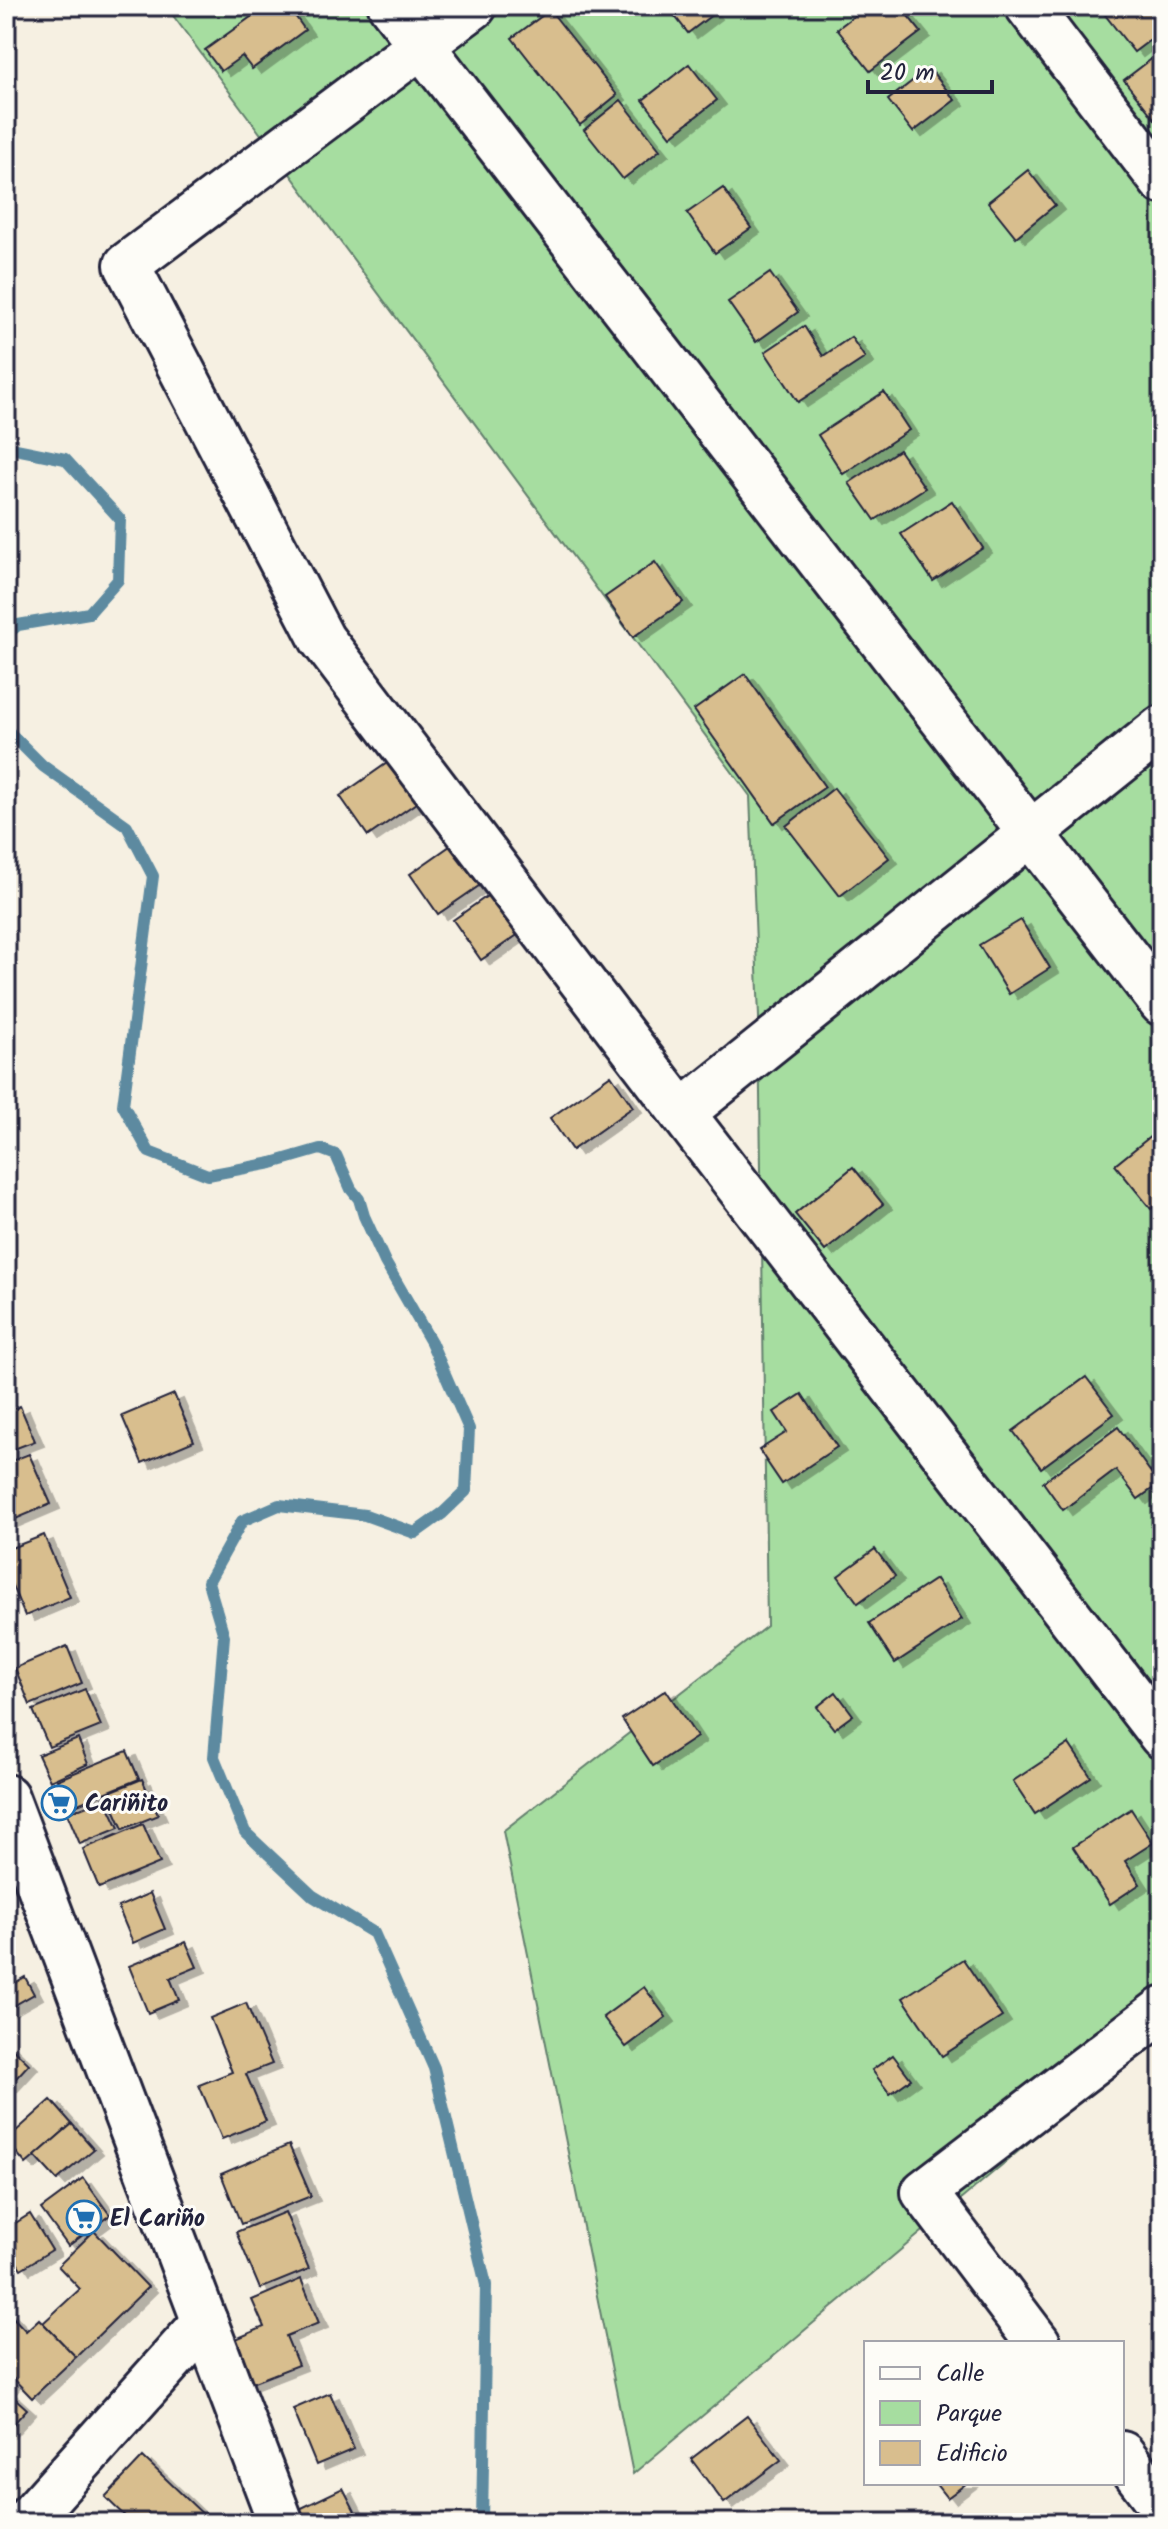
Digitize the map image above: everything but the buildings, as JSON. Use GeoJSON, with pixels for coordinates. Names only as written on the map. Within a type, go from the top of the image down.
{"type":"FeatureCollection","features":[{"type":"Feature","properties":{"kind":"street"},"geometry":{"type":"LineString","coordinates":[[391,6],[1162,1003]]}},
{"type":"Feature","properties":{"kind":"street"},"geometry":{"type":"LineString","coordinates":[[474,6],[127,265],[322,639],[1162,1736]]}},
{"type":"Feature","properties":{"kind":"street"},"geometry":{"type":"LineString","coordinates":[[1028,6],[1162,181]]}},
{"type":"Feature","properties":{"kind":"street"},"geometry":{"type":"LineString","coordinates":[[682,1113],[1162,728]]}},
{"type":"Feature","properties":{"kind":"street"},"geometry":{"type":"LineString","coordinates":[[6,1797],[281,2523]]}},
{"type":"Feature","properties":{"kind":"street"},"geometry":{"type":"LineString","coordinates":[[1036,2341],[924,2192],[1162,2010]]}},
{"type":"Feature","properties":{"kind":"street"},"geometry":{"type":"LineString","coordinates":[[25,2523],[205,2322]]}},
{"type":"Feature","properties":{"kind":"street"},"geometry":{"type":"LineString","coordinates":[[1124,2457],[1162,2507]]}},
{"type":"Feature","properties":{"kind":"green space"},"geometry":{"type":"Polygon","coordinates":[[[166,6],[1162,6],[1162,2031],[633,2474],[503,1831],[767,1626],[759,1017],[750,796],[166,6]]]}},
{"type":"Feature","properties":{"kind":"waterway"},"geometry":{"type":"LineString","coordinates":[[6,447],[65,459],[120,519],[118,580],[89,613],[18,625],[6,635]]}},
{"type":"Feature","properties":{"kind":"waterway"},"geometry":{"type":"LineString","coordinates":[[6,729],[43,766],[127,826],[153,876],[123,1105],[149,1152],[208,1175],[272,1163],[320,1149],[336,1155],[351,1189],[359,1199],[385,1262],[431,1342],[469,1429],[466,1491],[415,1533],[365,1515],[279,1505],[242,1521],[208,1582],[224,1636],[214,1757],[245,1832],[313,1896],[374,1933],[434,2068],[486,2285],[482,2523]]}},
{"type":"Feature","properties":{"kind":"place","name":"Cariñito"},"geometry":{"type":"Point","coordinates":[59,1803]}},
{"type":"Feature","properties":{"kind":"place","name":"El Cariño"},"geometry":{"type":"Point","coordinates":[84,2218]}}]}
